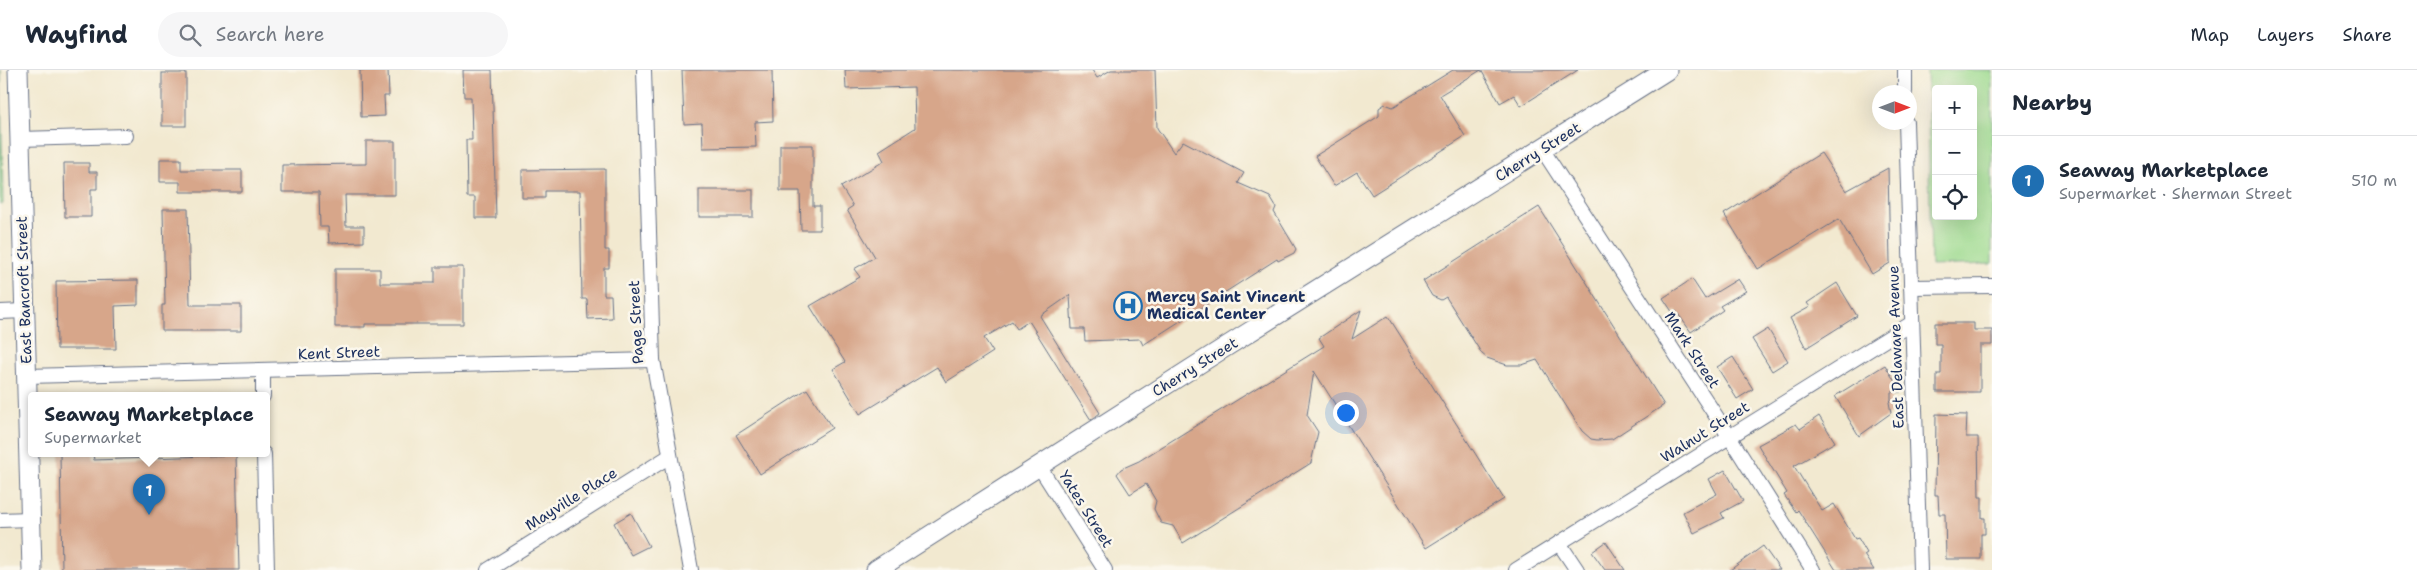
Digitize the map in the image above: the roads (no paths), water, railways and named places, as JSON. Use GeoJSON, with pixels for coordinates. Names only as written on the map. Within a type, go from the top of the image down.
{"type":"FeatureCollection","features":[{"type":"Feature","properties":{"kind":"main road","name":"East Bancroft Street"},"geometry":{"type":"LineString","coordinates":[[18,70],[28,412]]}},
{"type":"Feature","properties":{"kind":"main road","name":"Cherry Street"},"geometry":{"type":"LineString","coordinates":[[876,570],[1208,358],[1667,70]]}},
{"type":"Feature","properties":{"kind":"main road","name":"East Bancroft Street"},"geometry":{"type":"LineString","coordinates":[[29,457],[32,570]]}},
{"type":"Feature","properties":{"kind":"street","name":"Page Street"},"geometry":{"type":"LineString","coordinates":[[644,70],[653,360],[691,570]]}},
{"type":"Feature","properties":{"kind":"street"},"geometry":{"type":"LineString","coordinates":[[1905,70],[1906,85]]}},
{"type":"Feature","properties":{"kind":"street","name":"East Delaware Avenue"},"geometry":{"type":"LineString","coordinates":[[1906,130],[1920,570]]}},
{"type":"Feature","properties":{"kind":"street"},"geometry":{"type":"LineString","coordinates":[[20,139],[126,136]]}},
{"type":"Feature","properties":{"kind":"street","name":"Mark Street"},"geometry":{"type":"LineString","coordinates":[[1542,149],[1729,436],[1813,570]]}},
{"type":"Feature","properties":{"kind":"street"},"geometry":{"type":"LineString","coordinates":[[1911,287],[1992,286]]}},
{"type":"Feature","properties":{"kind":"street"},"geometry":{"type":"LineString","coordinates":[[0,312],[25,311]]}},
{"type":"Feature","properties":{"kind":"street","name":"Walnut Street"},"geometry":{"type":"LineString","coordinates":[[1516,570],[1912,322]]}},
{"type":"Feature","properties":{"kind":"street","name":"Kent Street"},"geometry":{"type":"LineString","coordinates":[[27,376],[653,360]]}},
{"type":"Feature","properties":{"kind":"street"},"geometry":{"type":"LineString","coordinates":[[263,371],[263,392]]}},
{"type":"Feature","properties":{"kind":"street","name":"Mayville Place"},"geometry":{"type":"LineString","coordinates":[[488,570],[670,456]]}},
{"type":"Feature","properties":{"kind":"street"},"geometry":{"type":"LineString","coordinates":[[264,457],[267,570]]}},
{"type":"Feature","properties":{"kind":"street","name":"Yates Street"},"geometry":{"type":"LineString","coordinates":[[1039,466],[1105,570]]}},
{"type":"Feature","properties":{"kind":"street"},"geometry":{"type":"LineString","coordinates":[[0,520],[31,519]]}},
{"type":"Feature","properties":{"kind":"street"},"geometry":{"type":"LineString","coordinates":[[1559,543],[1577,570]]}},
{"type":"Feature","properties":{"kind":"place","name":"Mercy Saint Vincent Medical Center"},"geometry":{"type":"Point","coordinates":[1128,306]}},
{"type":"Feature","properties":{"kind":"place","name":"Seaway Marketplace"},"geometry":{"type":"Point","coordinates":[149,515]}}]}
